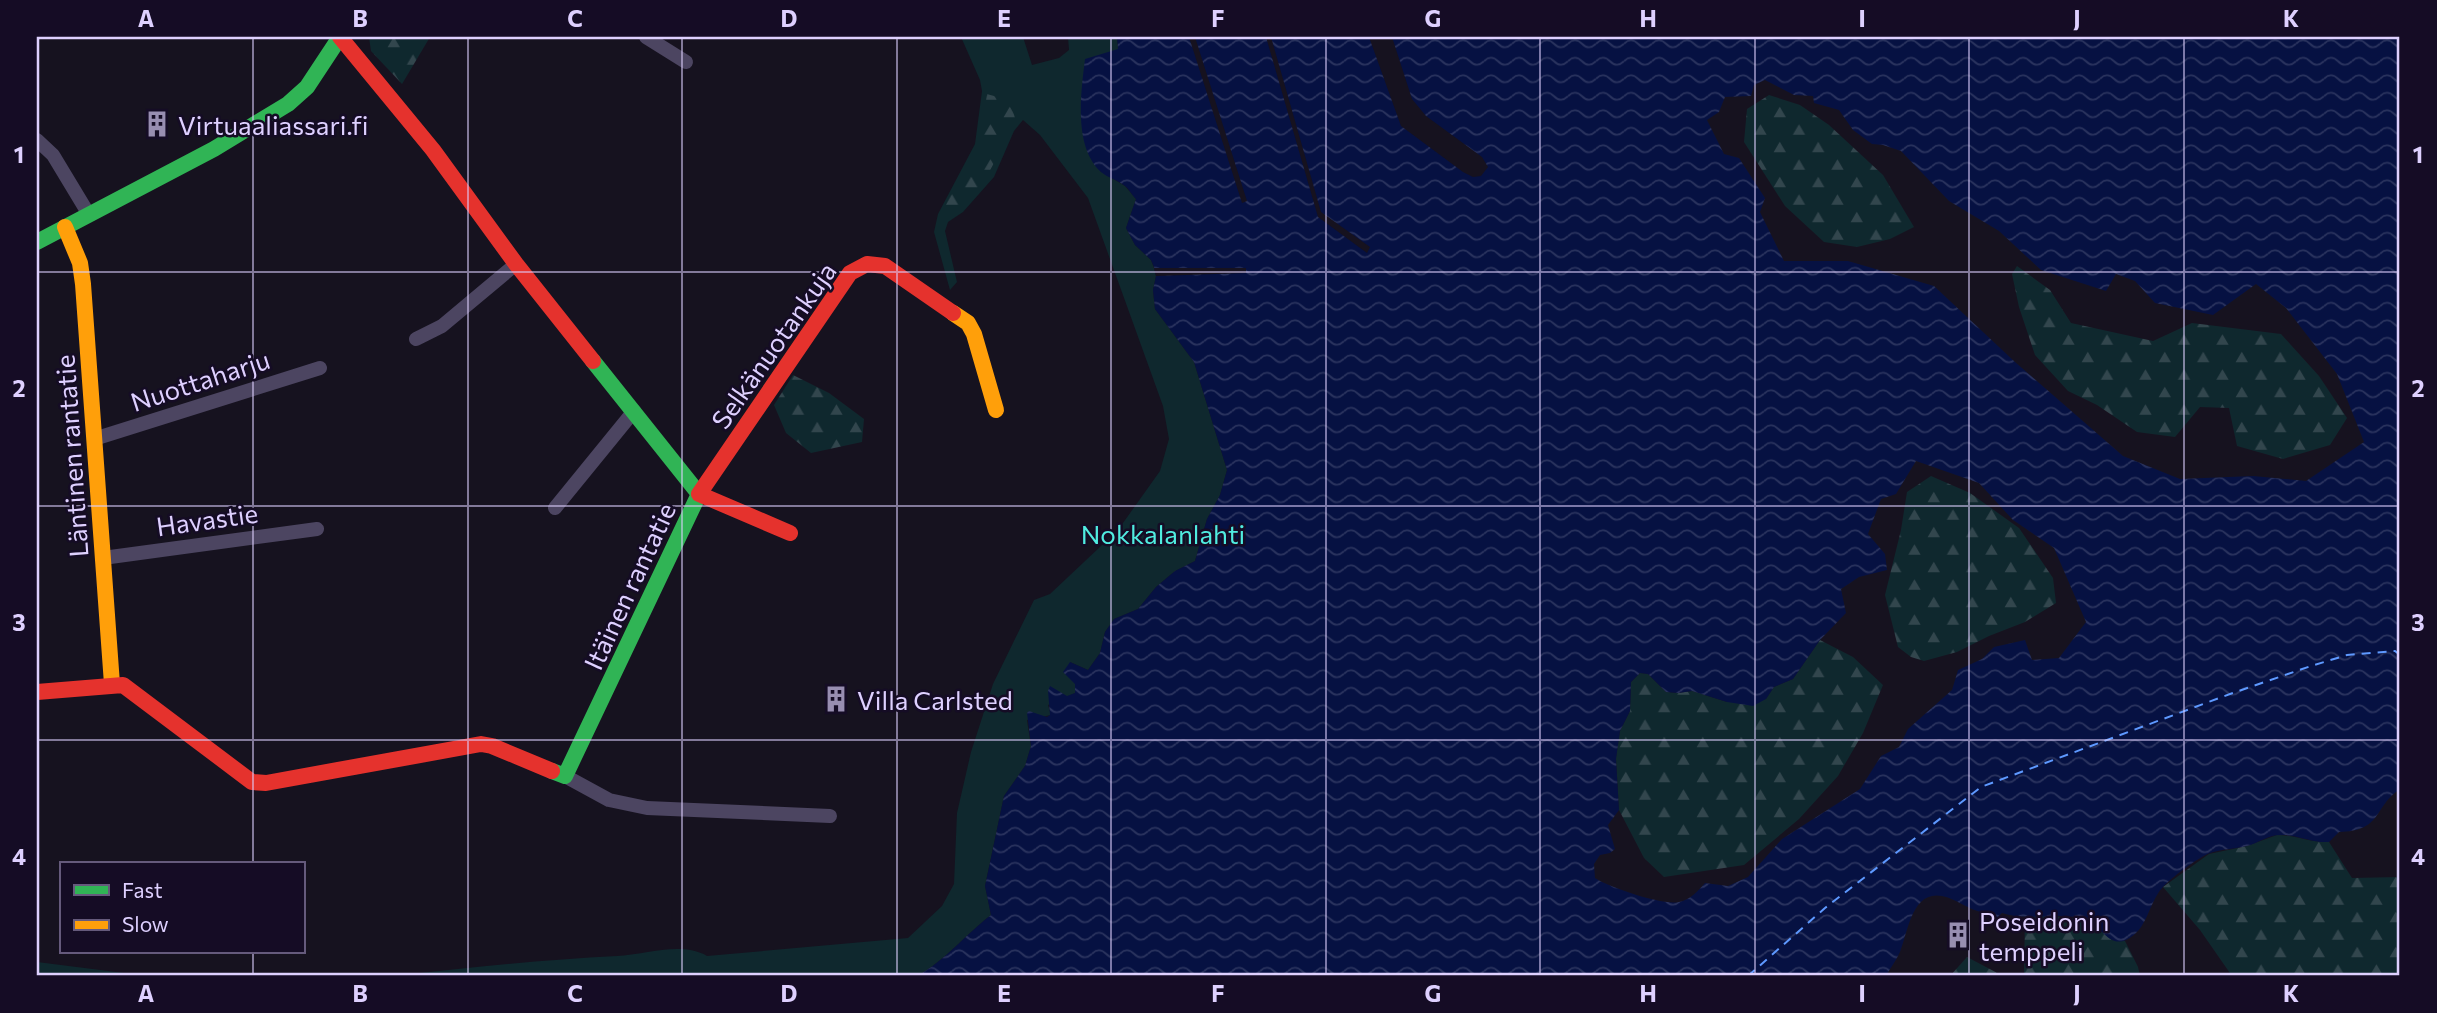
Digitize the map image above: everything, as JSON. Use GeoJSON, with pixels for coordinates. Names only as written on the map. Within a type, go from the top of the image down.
{"type":"FeatureCollection","features":[{"type":"Feature","properties":{"kind":"street"},"geometry":{"type":"LineString","coordinates":[[37,242],[214,149],[288,104],[307,87],[340,37]]}},
{"type":"Feature","properties":{"kind":"street","name":"Itäinen rantatie"},"geometry":{"type":"LineString","coordinates":[[340,37],[433,150],[516,264],[699,494],[565,776]]}},
{"type":"Feature","properties":{"kind":"street"},"geometry":{"type":"LineString","coordinates":[[646,37],[686,62]]}},
{"type":"Feature","properties":{"kind":"street"},"geometry":{"type":"LineString","coordinates":[[37,140],[53,155],[88,213]]}},
{"type":"Feature","properties":{"kind":"street","name":"Läntinen rantatie"},"geometry":{"type":"LineString","coordinates":[[65,227],[80,263],[83,284],[112,684]]}},
{"type":"Feature","properties":{"kind":"street","name":"Selkänuotankuja"},"geometry":{"type":"LineString","coordinates":[[699,494],[850,274],[868,263],[885,267],[968,323],[974,334],[996,410]]}},
{"type":"Feature","properties":{"kind":"street"},"geometry":{"type":"LineString","coordinates":[[416,339],[442,326],[516,264]]}},
{"type":"Feature","properties":{"kind":"street","name":"Nuottaharju"},"geometry":{"type":"LineString","coordinates":[[94,439],[320,368]]}},
{"type":"Feature","properties":{"kind":"street"},"geometry":{"type":"LineString","coordinates":[[555,508],[634,411]]}},
{"type":"Feature","properties":{"kind":"street"},"geometry":{"type":"LineString","coordinates":[[699,494],[790,533]]}},
{"type":"Feature","properties":{"kind":"street","name":"Havastie"},"geometry":{"type":"LineString","coordinates":[[103,558],[317,529]]}},
{"type":"Feature","properties":{"kind":"street"},"geometry":{"type":"LineString","coordinates":[[37,692],[123,685],[252,782],[265,783],[481,744],[565,776],[609,800],[647,808],[830,816]]}},
{"type":"Feature","properties":{"kind":"green space"},"geometry":{"type":"Polygon","coordinates":[[[369,37],[430,37],[402,84],[371,51],[369,37]]]}},
{"type":"Feature","properties":{"kind":"green space","name":"Nokkalanlahti"},"geometry":{"type":"Polygon","coordinates":[[[961,37],[1023,37],[1032,65],[1059,58],[1069,50],[1068,37],[1117,37],[1118,49],[1100,171],[1125,186],[1136,199],[1126,228],[1135,245],[1151,260],[1154,268],[1155,309],[1194,362],[1227,470],[1220,495],[1207,519],[1195,561],[1175,571],[1156,587],[1138,609],[1114,619],[1105,632],[1100,653],[1088,670],[1070,662],[1075,693],[1048,705],[1051,715],[1027,720],[1031,746],[1025,766],[1004,796],[985,886],[991,915],[937,963],[917,976],[396,976],[674,949],[707,956],[908,938],[942,906],[954,884],[957,813],[971,752],[993,684],[1034,600],[1050,594],[1118,530],[1160,471],[1169,439],[1163,406],[1088,198],[1040,135],[1023,120],[1014,131],[994,177],[963,212],[948,222],[945,231],[957,282],[950,290],[934,232],[938,214],[975,144],[982,91],[980,80],[961,37]]]}},
{"type":"Feature","properties":{"kind":"green space"},"geometry":{"type":"Polygon","coordinates":[[[987,94],[1007,102],[1016,122],[976,193],[956,214],[944,220],[944,211],[951,193],[979,150],[987,94]]]}},
{"type":"Feature","properties":{"kind":"green space"},"geometry":{"type":"Polygon","coordinates":[[[1769,95],[1800,105],[1829,125],[1883,175],[1914,227],[1890,239],[1857,247],[1824,242],[1785,206],[1744,142],[1747,109],[1769,95]]]}},
{"type":"Feature","properties":{"kind":"green space"},"geometry":{"type":"Polygon","coordinates":[[[2017,266],[2050,290],[2071,323],[2153,341],[2192,323],[2281,334],[2319,376],[2347,418],[2330,445],[2283,459],[2237,446],[2229,408],[2200,407],[2175,437],[2137,432],[2097,405],[2068,391],[2035,355],[2019,307],[2012,274],[2017,266]]]}},
{"type":"Feature","properties":{"kind":"green space"},"geometry":{"type":"Polygon","coordinates":[[[793,375],[829,393],[864,419],[862,442],[811,453],[786,433],[774,405],[793,375]]]}},
{"type":"Feature","properties":{"kind":"green space"},"geometry":{"type":"Polygon","coordinates":[[[1931,476],[1970,493],[2019,528],[2053,578],[2056,603],[2025,622],[1957,652],[1924,661],[1911,657],[1898,647],[1885,595],[1907,492],[1931,476]]]}},
{"type":"Feature","properties":{"kind":"green space"},"geometry":{"type":"Polygon","coordinates":[[[1820,640],[1853,657],[1883,685],[1863,733],[1838,776],[1799,819],[1744,865],[1664,877],[1644,858],[1619,810],[1616,758],[1620,731],[1630,711],[1631,682],[1640,673],[1648,674],[1666,692],[1692,691],[1727,702],[1766,699],[1774,687],[1793,679],[1820,640]]]}},
{"type":"Feature","properties":{"kind":"green space"},"geometry":{"type":"Polygon","coordinates":[[[2277,835],[2329,842],[2352,878],[2400,877],[2400,976],[2232,976],[2200,930],[2163,887],[2209,854],[2247,846],[2277,835]]]}},
{"type":"Feature","properties":{"kind":"green space"},"geometry":{"type":"Polygon","coordinates":[[[2043,915],[2088,920],[2112,940],[2125,941],[2140,976],[2013,976],[2024,974],[2025,916],[2043,915]]]}},
{"type":"Feature","properties":{"kind":"green space"},"geometry":{"type":"Polygon","coordinates":[[[1967,957],[2003,976],[1950,976],[1967,957]]]}},
{"type":"Feature","properties":{"kind":"green space"},"geometry":{"type":"Polygon","coordinates":[[[37,962],[132,974],[132,976],[37,976],[37,962]]]}},
{"type":"Feature","properties":{"kind":"water"},"geometry":{"type":"Polygon","coordinates":[[[1117,37],[2400,37],[2400,789],[2385,803],[2371,823],[2353,831],[2339,832],[2329,842],[2278,835],[2247,846],[2210,853],[2171,879],[2157,894],[2139,930],[2120,942],[2109,938],[2086,919],[2065,916],[2022,917],[2002,913],[1993,917],[1989,913],[1977,911],[1948,898],[1932,896],[1924,899],[1913,914],[1900,952],[1886,976],[917,976],[937,963],[991,915],[985,886],[1004,796],[1025,766],[1031,746],[1027,713],[1029,711],[1047,717],[1050,715],[1050,686],[1067,696],[1075,693],[1075,684],[1063,672],[1070,662],[1088,670],[1100,653],[1105,632],[1114,619],[1138,609],[1156,587],[1175,571],[1195,561],[1207,519],[1220,495],[1227,470],[1194,362],[1155,309],[1154,267],[1151,260],[1135,245],[1126,228],[1136,199],[1125,186],[1101,172],[1086,148],[1081,118],[1085,59],[1118,49],[1117,37]],[[1765,80],[1754,85],[1751,96],[1725,97],[1719,112],[1707,120],[1724,154],[1739,158],[1765,198],[1760,212],[1784,261],[1848,261],[1934,286],[2015,362],[2123,456],[2180,479],[2253,476],[2306,481],[2364,442],[2337,374],[2286,308],[2256,284],[2213,315],[2155,303],[2135,281],[2116,274],[2106,291],[2041,270],[1999,231],[1949,201],[1901,151],[1872,144],[1853,130],[1839,110],[1814,103],[1813,96],[1794,95],[1765,80]],[[1916,461],[1896,494],[1881,499],[1868,534],[1885,554],[1887,570],[1859,577],[1841,589],[1846,613],[1820,640],[1793,679],[1774,687],[1766,699],[1753,706],[1727,702],[1692,691],[1666,692],[1648,674],[1640,673],[1631,682],[1630,711],[1620,731],[1616,759],[1619,810],[1608,825],[1615,849],[1600,855],[1594,864],[1595,878],[1636,895],[1679,902],[1697,892],[1705,883],[1728,886],[1748,877],[1782,839],[1860,789],[1881,756],[1899,747],[1908,729],[1952,690],[1958,670],[1982,659],[1994,647],[2025,640],[2032,660],[2059,658],[2086,622],[2054,548],[2013,520],[1979,483],[1916,461]]]}},
{"type":"Feature","properties":{"kind":"pier"},"geometry":{"type":"Polygon","coordinates":[[[1189,37],[1195,37],[1247,201],[1242,203],[1189,37]]]}},
{"type":"Feature","properties":{"kind":"pier"},"geometry":{"type":"Polygon","coordinates":[[[1266,37],[1271,37],[1321,212],[1370,247],[1367,253],[1318,217],[1266,37]]]}},
{"type":"Feature","properties":{"kind":"pier"},"geometry":{"type":"Polygon","coordinates":[[[1369,37],[1392,37],[1412,99],[1426,116],[1482,157],[1488,167],[1481,176],[1473,177],[1463,172],[1401,126],[1369,37]]]}},
{"type":"Feature","properties":{"kind":"pier"},"geometry":{"type":"Polygon","coordinates":[[[1154,268],[1246,268],[1246,273],[1156,276],[1154,268]]]}},
{"type":"Feature","properties":{"kind":"ferry route"},"geometry":{"type":"LineString","coordinates":[[1748,976],[1825,908],[1981,787],[2311,666],[2347,655],[2395,651],[2400,655]]}},
{"type":"Feature","properties":{"kind":"traffic: fast"},"geometry":{"type":"LineString","coordinates":[[37,242],[214,149],[288,104],[307,87],[340,37]]}},
{"type":"Feature","properties":{"kind":"traffic: fast"},"geometry":{"type":"LineString","coordinates":[[552,771],[565,776],[699,494],[593,361]]}},
{"type":"Feature","properties":{"kind":"traffic: slow"},"geometry":{"type":"LineString","coordinates":[[65,227],[80,263],[83,284],[112,684]]}},
{"type":"Feature","properties":{"kind":"traffic: slow"},"geometry":{"type":"LineString","coordinates":[[953,313],[968,323],[974,334],[996,410]]}},
{"type":"Feature","properties":{"kind":"traffic: jam"},"geometry":{"type":"LineString","coordinates":[[340,37],[433,150],[516,264],[593,361]]}},
{"type":"Feature","properties":{"kind":"traffic: jam"},"geometry":{"type":"LineString","coordinates":[[790,533],[699,494],[850,273],[867,264],[885,266],[953,313]]}},
{"type":"Feature","properties":{"kind":"traffic: jam"},"geometry":{"type":"LineString","coordinates":[[37,692],[123,685],[252,782],[266,783],[481,744],[552,771]]}},
{"type":"Feature","properties":{"kind":"place","name":"Virtuaaliassari.fi"},"geometry":{"type":"Point","coordinates":[157,124]}},
{"type":"Feature","properties":{"kind":"place","name":"Villa Carlsted"},"geometry":{"type":"Point","coordinates":[836,699]}},
{"type":"Feature","properties":{"kind":"place","name":"Poseidonin temppeli"},"geometry":{"type":"Point","coordinates":[1958,935]}}]}
